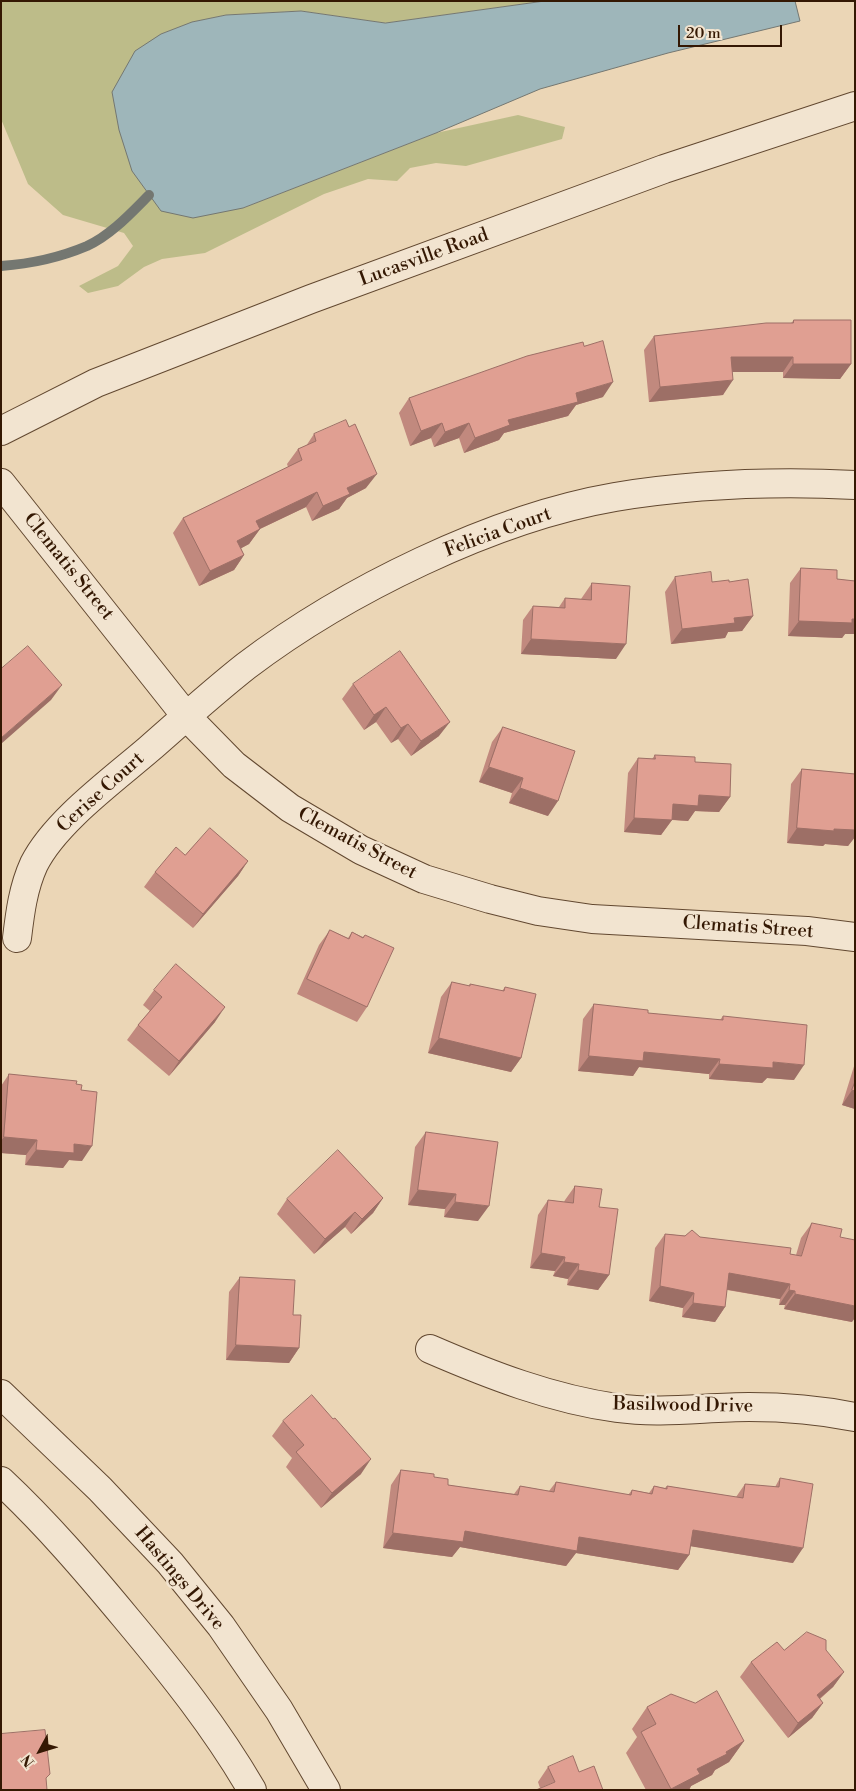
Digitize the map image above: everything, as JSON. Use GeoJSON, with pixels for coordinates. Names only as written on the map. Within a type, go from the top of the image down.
{"type":"FeatureCollection","features":[{"type":"Feature","properties":{"kind":"street","name":"Lucasville Road"},"geometry":{"type":"LineString","coordinates":[[1,431],[96,383],[311,299],[664,169],[855,106]]}},
{"type":"Feature","properties":{"kind":"street","name":"Felicia Court"},"geometry":{"type":"LineString","coordinates":[[186,716],[248,665],[318,618],[389,578],[470,540],[559,510],[614,498],[707,485],[800,482],[855,485]]}},
{"type":"Feature","properties":{"kind":"street","name":"Clematis Street"},"geometry":{"type":"LineString","coordinates":[[1,483],[186,716],[234,765],[290,808],[361,850],[424,880],[499,902],[592,919],[807,931],[855,937]]}},
{"type":"Feature","properties":{"kind":"street","name":"Cerise Court"},"geometry":{"type":"LineString","coordinates":[[18,938],[21,902],[35,863],[58,829],[186,716]]}},
{"type":"Feature","properties":{"kind":"street","name":"Basilwood Drive"},"geometry":{"type":"LineString","coordinates":[[430,1349],[495,1377],[554,1395],[618,1408],[669,1410],[750,1407],[818,1410],[855,1416]]}},
{"type":"Feature","properties":{"kind":"street","name":"Hastings Drive"},"geometry":{"type":"LineString","coordinates":[[1,1394],[100,1489],[170,1563],[221,1626],[279,1710],[326,1790]]}},
{"type":"Feature","properties":{"kind":"street"},"geometry":{"type":"LineString","coordinates":[[1,1481],[24,1503],[96,1583],[177,1679],[252,1790]]}},
{"type":"Feature","properties":{"kind":"shaded area"},"geometry":{"type":"Polygon","coordinates":[[[1,1],[545,1],[385,23],[301,11],[226,15],[193,22],[161,34],[243,208],[436,133],[518,115],[565,127],[562,139],[466,166],[436,163],[410,168],[397,181],[368,179],[324,194],[205,253],[162,259],[144,267],[118,286],[88,293],[79,286],[118,266],[133,246],[124,233],[63,215],[28,184],[1,119],[1,1]]]}},
{"type":"Feature","properties":{"kind":"water"},"geometry":{"type":"Polygon","coordinates":[[[545,1],[795,1],[800,21],[668,53],[540,89],[436,133],[243,208],[193,218],[161,211],[132,171],[119,130],[112,92],[135,51],[161,34],[192,22],[226,15],[301,11],[385,23],[545,1]]]}},
{"type":"Feature","properties":{"kind":"building"},"geometry":{"type":"Polygon","coordinates":[[[794,320],[851,320],[851,364],[793,364],[793,357],[731,357],[733,380],[660,387],[654,336],[766,323],[793,323],[794,320]]]}},
{"type":"Feature","properties":{"kind":"building"},"geometry":{"type":"Polygon","coordinates":[[[603,341],[613,382],[576,393],[578,402],[508,420],[510,425],[475,438],[469,423],[445,432],[442,423],[421,431],[409,398],[527,356],[583,342],[584,346],[603,341]]]}},
{"type":"Feature","properties":{"kind":"building"},"geometry":{"type":"Polygon","coordinates":[[[346,420],[349,427],[355,424],[377,474],[347,488],[350,494],[323,506],[317,492],[256,521],[260,529],[237,541],[244,555],[210,571],[183,518],[302,460],[298,449],[316,441],[314,434],[346,420]]]}},
{"type":"Feature","properties":{"kind":"building"},"geometry":{"type":"Polygon","coordinates":[[[801,568],[837,570],[837,579],[855,581],[855,619],[852,619],[852,623],[799,621],[801,568]]]}},
{"type":"Feature","properties":{"kind":"building"},"geometry":{"type":"Polygon","coordinates":[[[711,572],[712,582],[748,579],[753,616],[734,618],[735,623],[682,629],[675,577],[711,572]]]}},
{"type":"Feature","properties":{"kind":"building"},"geometry":{"type":"Polygon","coordinates":[[[592,583],[630,586],[626,644],[531,639],[533,606],[565,608],[565,598],[591,600],[592,583]]]}},
{"type":"Feature","properties":{"kind":"building"},"geometry":{"type":"Polygon","coordinates":[[[28,646],[62,685],[1,738],[1,669],[28,646]]]}},
{"type":"Feature","properties":{"kind":"building"},"geometry":{"type":"Polygon","coordinates":[[[400,651],[450,722],[421,741],[408,724],[401,728],[386,707],[374,715],[353,684],[400,651]]]}},
{"type":"Feature","properties":{"kind":"building"},"geometry":{"type":"Polygon","coordinates":[[[503,727],[575,751],[558,801],[520,788],[523,778],[489,767],[503,727]]]}},
{"type":"Feature","properties":{"kind":"building"},"geometry":{"type":"Polygon","coordinates":[[[655,755],[695,757],[695,762],[731,764],[730,797],[699,795],[698,806],[673,804],[672,820],[634,818],[638,758],[655,759],[655,755]]]}},
{"type":"Feature","properties":{"kind":"building"},"geometry":{"type":"Polygon","coordinates":[[[802,769],[855,774],[855,830],[834,829],[834,831],[797,828],[802,769]]]}},
{"type":"Feature","properties":{"kind":"building"},"geometry":{"type":"Polygon","coordinates":[[[210,828],[248,861],[203,914],[155,872],[176,847],[185,855],[210,828]]]}},
{"type":"Feature","properties":{"kind":"building"},"geometry":{"type":"Polygon","coordinates":[[[330,930],[349,939],[352,932],[363,938],[365,935],[394,948],[367,1007],[307,979],[330,930]]]}},
{"type":"Feature","properties":{"kind":"building"},"geometry":{"type":"Polygon","coordinates":[[[176,964],[225,1007],[179,1061],[138,1025],[162,997],[154,990],[176,964]]]}},
{"type":"Feature","properties":{"kind":"building"},"geometry":{"type":"Polygon","coordinates":[[[452,982],[504,991],[505,987],[536,994],[521,1058],[439,1038],[452,982]]]}},
{"type":"Feature","properties":{"kind":"building"},"geometry":{"type":"Polygon","coordinates":[[[594,1004],[648,1010],[648,1013],[723,1020],[723,1016],[807,1025],[804,1065],[773,1062],[773,1068],[719,1064],[720,1059],[644,1052],[643,1061],[589,1056],[594,1004]]]}},
{"type":"Feature","properties":{"kind":"building"},"geometry":{"type":"Polygon","coordinates":[[[9,1074],[77,1081],[76,1084],[82,1085],[81,1090],[97,1092],[92,1146],[74,1144],[74,1153],[36,1150],[37,1140],[4,1137],[9,1074]]]}},
{"type":"Feature","properties":{"kind":"building"},"geometry":{"type":"Polygon","coordinates":[[[426,1132],[498,1142],[489,1206],[455,1202],[456,1194],[418,1190],[426,1132]]]}},
{"type":"Feature","properties":{"kind":"building"},"geometry":{"type":"Polygon","coordinates":[[[338,1150],[383,1198],[362,1219],[355,1212],[325,1239],[287,1199],[338,1150]]]}},
{"type":"Feature","properties":{"kind":"building"},"geometry":{"type":"Polygon","coordinates":[[[575,1186],[602,1189],[599,1207],[618,1209],[609,1275],[578,1270],[579,1264],[564,1262],[565,1257],[541,1253],[548,1200],[573,1203],[575,1186]]]}},
{"type":"Feature","properties":{"kind":"building"},"geometry":{"type":"Polygon","coordinates":[[[812,1223],[842,1229],[840,1237],[855,1240],[855,1306],[795,1294],[795,1291],[789,1290],[790,1284],[729,1273],[725,1307],[693,1303],[694,1293],[660,1286],[665,1234],[685,1236],[692,1230],[700,1237],[791,1248],[790,1254],[801,1256],[812,1223]]]}},
{"type":"Feature","properties":{"kind":"building"},"geometry":{"type":"Polygon","coordinates":[[[240,1277],[295,1280],[293,1315],[301,1315],[299,1348],[236,1345],[240,1277]]]}},
{"type":"Feature","properties":{"kind":"building"},"geometry":{"type":"Polygon","coordinates":[[[312,1395],[371,1459],[332,1493],[296,1452],[304,1445],[283,1421],[312,1395]]]}},
{"type":"Feature","properties":{"kind":"building"},"geometry":{"type":"Polygon","coordinates":[[[401,1470],[434,1474],[434,1477],[448,1479],[448,1485],[518,1495],[520,1486],[554,1492],[556,1482],[631,1495],[632,1490],[652,1494],[654,1486],[667,1489],[667,1486],[743,1498],[745,1484],[779,1487],[780,1478],[813,1484],[803,1548],[693,1530],[689,1555],[579,1537],[577,1551],[465,1531],[463,1542],[393,1533],[401,1470]]]}},
{"type":"Feature","properties":{"kind":"building"},"geometry":{"type":"Polygon","coordinates":[[[807,1632],[826,1640],[826,1650],[844,1672],[817,1695],[823,1703],[798,1723],[751,1662],[777,1642],[784,1650],[807,1632]]]}},
{"type":"Feature","properties":{"kind":"building"},"geometry":{"type":"Polygon","coordinates":[[[717,1691],[744,1741],[726,1752],[727,1754],[697,1769],[700,1774],[671,1789],[641,1732],[656,1724],[647,1707],[671,1694],[695,1703],[717,1691]]]}},
{"type":"Feature","properties":{"kind":"building"},"geometry":{"type":"Polygon","coordinates":[[[45,1730],[50,1774],[46,1778],[47,1790],[1,1790],[1,1734],[45,1730]]]}},
{"type":"Feature","properties":{"kind":"building"},"geometry":{"type":"Polygon","coordinates":[[[573,1756],[579,1772],[594,1766],[603,1790],[536,1790],[555,1782],[548,1767],[573,1756]]]}},
{"type":"Feature","properties":{"kind":"waterway"},"geometry":{"type":"LineString","coordinates":[[1,266],[45,259],[87,246],[112,230],[149,195]]}}]}
